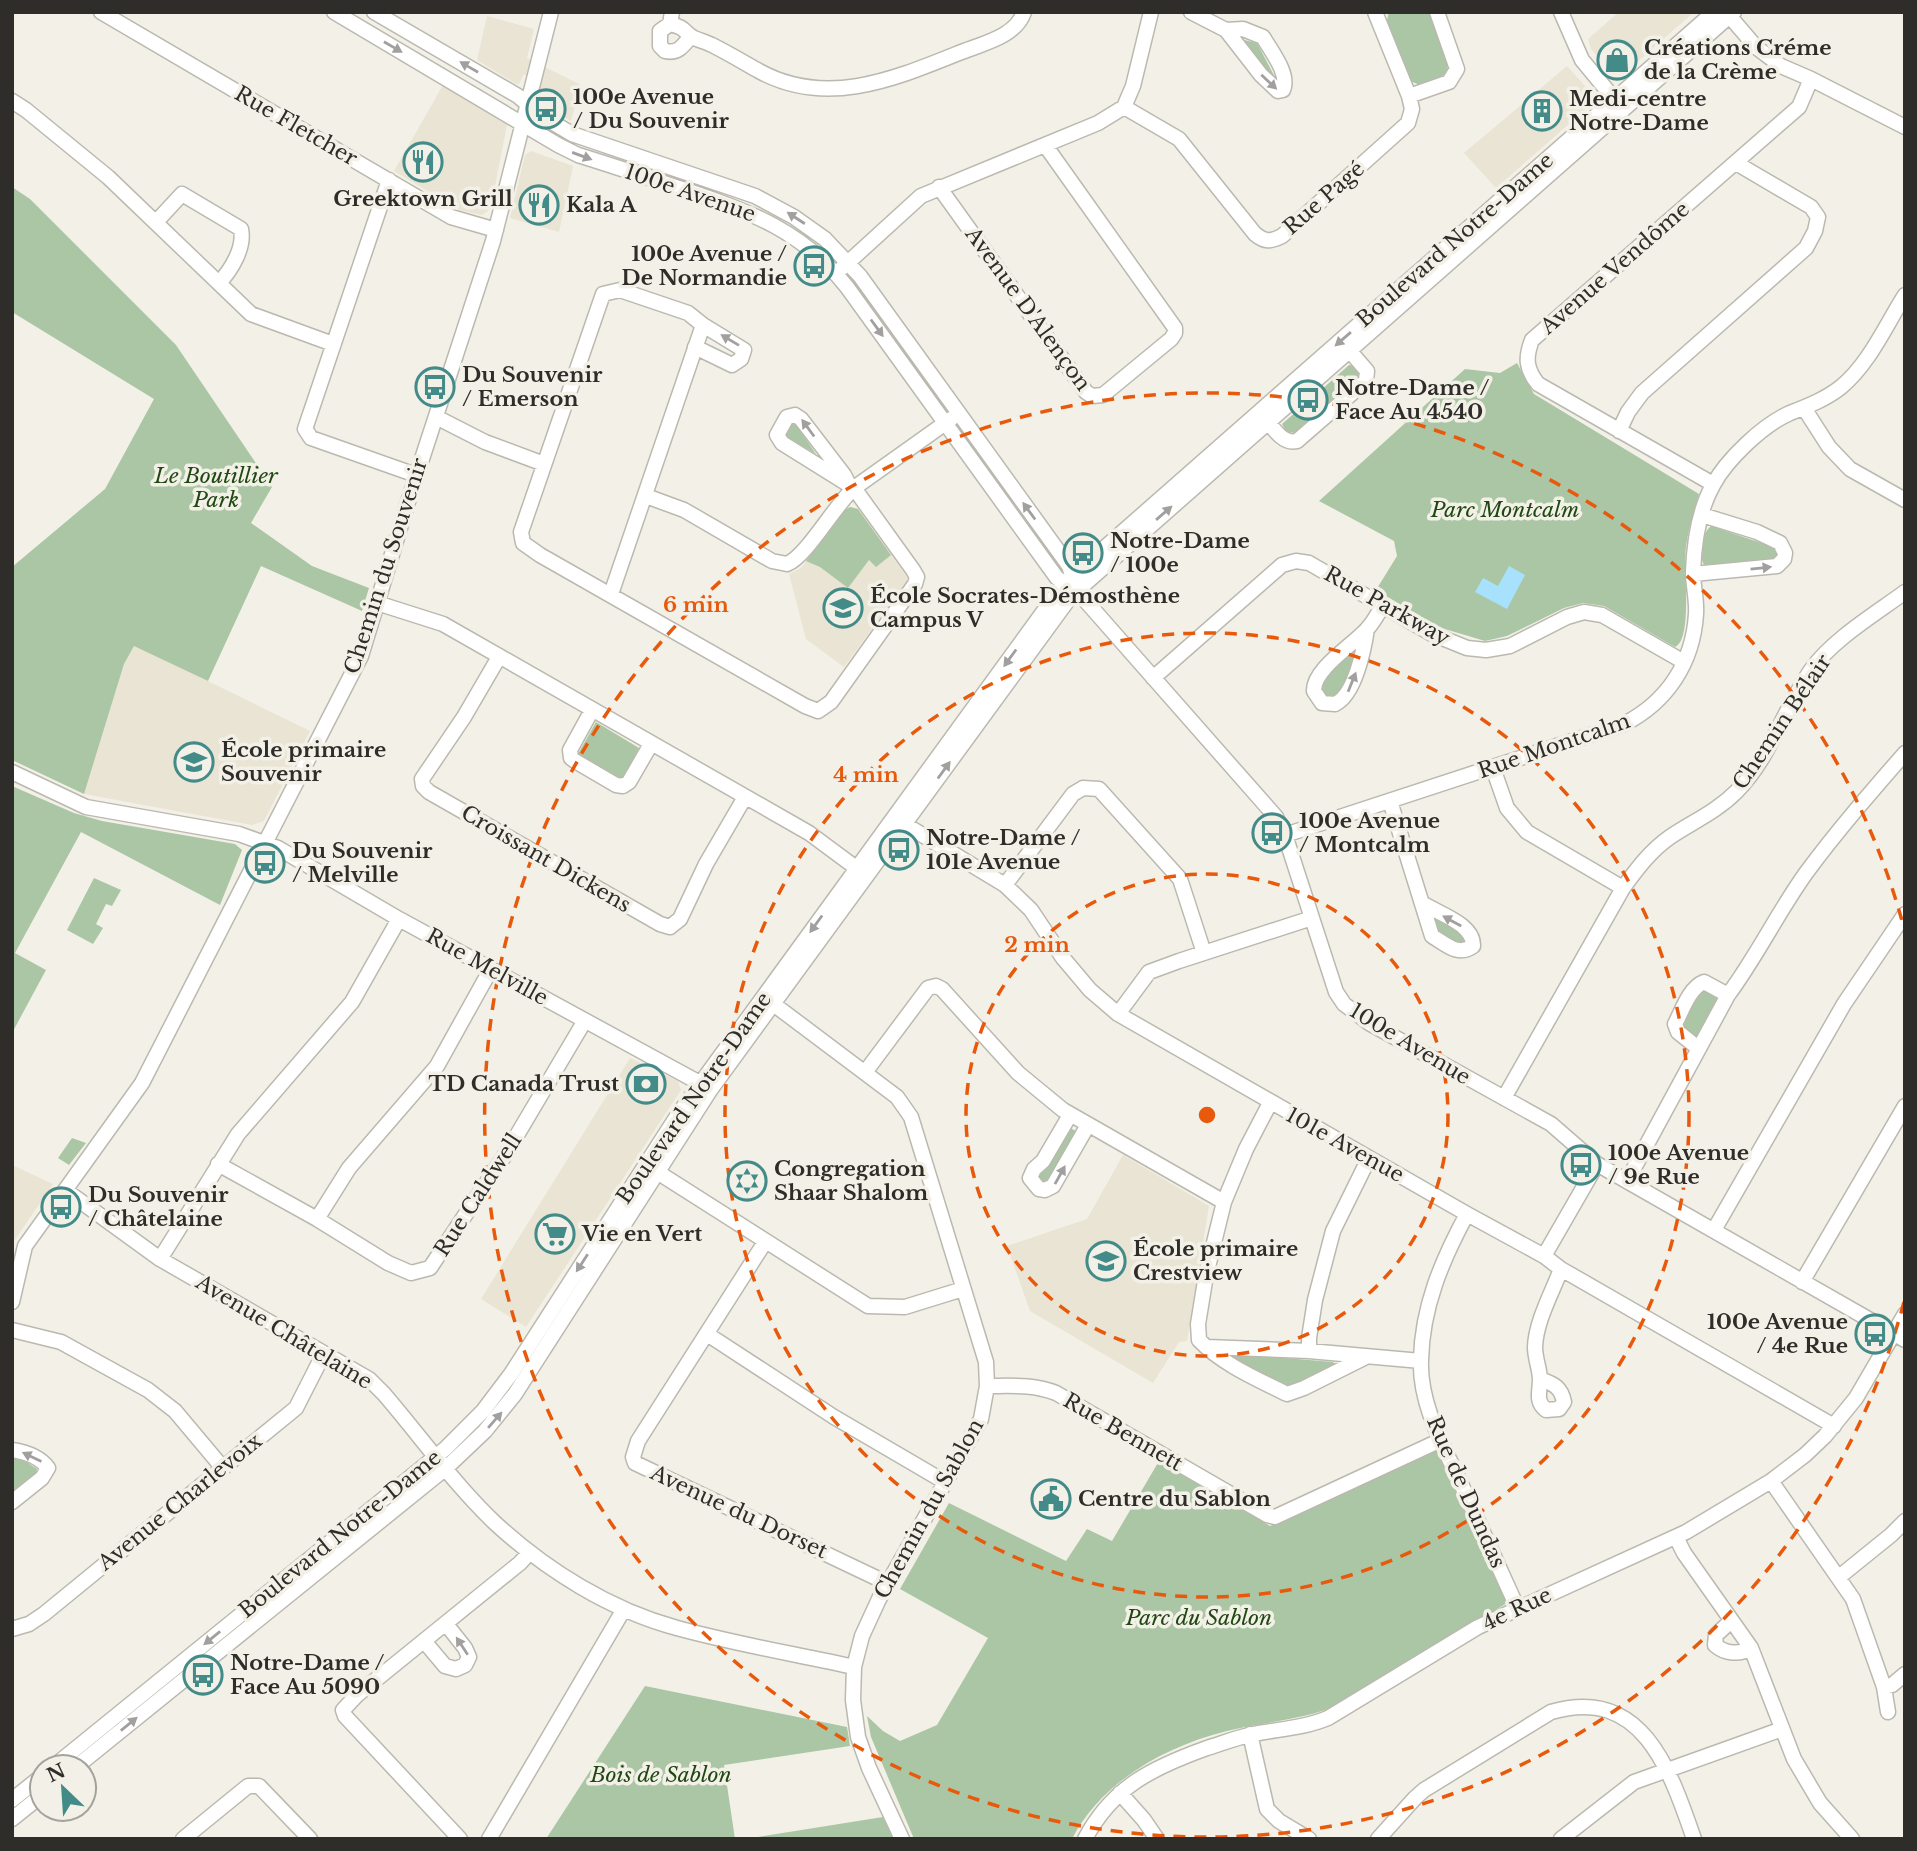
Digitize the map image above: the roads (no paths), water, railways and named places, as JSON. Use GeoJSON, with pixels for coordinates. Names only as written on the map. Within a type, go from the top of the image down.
{"type":"FeatureCollection","features":[{"type":"Feature","properties":{"kind":"street","name":"Rue Fletcher"},"geometry":{"type":"LineString","coordinates":[[102,12],[456,219],[496,230]]}},
{"type":"Feature","properties":{"kind":"street","name":"100e Avenue"},"geometry":{"type":"LineString","coordinates":[[334,12],[578,155],[754,215],[795,238],[836,273],[1054,574],[1071,584],[1276,817],[1285,835],[1336,992],[1344,1004],[1369,1023],[1550,1124],[1597,1164],[1899,1337]]}},
{"type":"Feature","properties":{"kind":"street","name":"100e Avenue"},"geometry":{"type":"LineString","coordinates":[[374,12],[518,96],[540,115],[572,134],[765,200],[806,224],[848,262],[1069,566],[1071,584]]}},
{"type":"Feature","properties":{"kind":"street","name":"Chemin du Souvenir"},"geometry":{"type":"LineString","coordinates":[[12,1302],[25,1246],[142,1083],[357,663],[496,230],[551,12]]}},
{"type":"Feature","properties":{"kind":"street"},"geometry":{"type":"LineString","coordinates":[[691,36],[682,48],[671,52],[660,46],[660,31],[671,18],[691,36],[778,80],[794,85],[846,88],[893,78],[987,41],[1015,29],[1024,12]]}},
{"type":"Feature","properties":{"kind":"street"},"geometry":{"type":"LineString","coordinates":[[836,273],[921,196],[1098,123],[1125,107],[1133,86],[1151,12]]}},
{"type":"Feature","properties":{"kind":"street"},"geometry":{"type":"LineString","coordinates":[[1191,12],[1226,30],[1261,75],[1278,90],[1283,90],[1283,74],[1263,37],[1243,29],[1226,30]]}},
{"type":"Feature","properties":{"kind":"street"},"geometry":{"type":"LineString","coordinates":[[1375,12],[1409,96],[1449,82],[1457,69],[1437,12]]}},
{"type":"Feature","properties":{"kind":"street"},"geometry":{"type":"LineString","coordinates":[[1561,12],[1582,60],[1619,105]]}},
{"type":"Feature","properties":{"kind":"street","name":"Boulevard Notre-Dame"},"geometry":{"type":"LineString","coordinates":[[1264,417],[1349,350],[1619,105],[1714,12]]}},
{"type":"Feature","properties":{"kind":"street"},"geometry":{"type":"LineString","coordinates":[[1729,14],[1764,54],[1781,66],[1905,127]]}},
{"type":"Feature","properties":{"kind":"street","name":"Boulevard Notre-Dame"},"geometry":{"type":"LineString","coordinates":[[93,1753],[446,1468],[476,1441],[510,1401],[705,1086],[899,821],[1034,646],[1071,584],[1619,105],[1729,14]]}},
{"type":"Feature","properties":{"kind":"street","name":"Avenue Vendôme"},"geometry":{"type":"LineString","coordinates":[[1713,484],[1538,384],[1527,365],[1528,352],[1532,340],[1799,107],[1811,79]]}},
{"type":"Feature","properties":{"kind":"street","name":"Rue Pagé"},"geometry":{"type":"LineString","coordinates":[[1125,107],[1179,139],[1255,234],[1263,240],[1271,241],[1282,236],[1408,123],[1412,108],[1409,96]]}},
{"type":"Feature","properties":{"kind":"street"},"geometry":{"type":"LineString","coordinates":[[12,101],[73,147],[251,314],[333,344]]}},
{"type":"Feature","properties":{"kind":"street","name":"Avenue D'Alençon"},"geometry":{"type":"LineString","coordinates":[[939,187],[1086,392],[1092,396],[1103,395],[1171,339],[1175,328],[1045,145]]}},
{"type":"Feature","properties":{"kind":"street"},"geometry":{"type":"LineString","coordinates":[[1619,431],[1628,412],[1642,393],[1806,248],[1815,231],[1818,217],[1811,206],[1736,163]]}},
{"type":"Feature","properties":{"kind":"street"},"geometry":{"type":"LineString","coordinates":[[388,180],[305,426],[307,435],[327,444],[416,475]]}},
{"type":"Feature","properties":{"kind":"street"},"geometry":{"type":"LineString","coordinates":[[156,222],[182,194],[241,229],[240,245],[230,272],[219,283]]}},
{"type":"Feature","properties":{"kind":"street"},"geometry":{"type":"LineString","coordinates":[[695,347],[732,365],[741,359],[744,349],[688,313],[620,290],[603,294],[522,532],[523,543],[818,711],[831,702],[915,584],[916,577],[914,570],[844,475],[801,419],[794,415],[787,417],[777,435],[780,441],[838,480],[851,485]]}},
{"type":"Feature","properties":{"kind":"street","name":"Rue Montcalm"},"geometry":{"type":"LineString","coordinates":[[1285,835],[1624,724],[1652,707],[1667,691],[1684,662],[1694,633],[1695,544],[1713,484],[1751,440],[1773,423],[1830,395],[1854,374],[1905,295]]}},
{"type":"Feature","properties":{"kind":"street"},"geometry":{"type":"LineString","coordinates":[[611,594],[703,325]]}},
{"type":"Feature","properties":{"kind":"street","name":"Boulevard Notre-Dame"},"geometry":{"type":"LineString","coordinates":[[1264,417],[1284,439],[1293,443],[1299,440],[1366,381],[1366,370],[1349,350]]}},
{"type":"Feature","properties":{"kind":"street"},"geometry":{"type":"LineString","coordinates":[[1804,408],[1829,447],[1850,469],[1905,500]]}},
{"type":"Feature","properties":{"kind":"street"},"geometry":{"type":"LineString","coordinates":[[646,496],[684,510],[782,565],[791,563],[799,557],[851,485],[959,413]]}},
{"type":"Feature","properties":{"kind":"street"},"geometry":{"type":"LineString","coordinates":[[436,417],[485,442],[544,464]]}},
{"type":"Feature","properties":{"kind":"street"},"geometry":{"type":"LineString","coordinates":[[1693,574],[1777,566],[1784,559],[1785,553],[1780,543],[1757,532],[1702,515]]}},
{"type":"Feature","properties":{"kind":"street","name":"Rue Parkway"},"geometry":{"type":"LineString","coordinates":[[1153,678],[1282,565],[1296,561],[1309,563],[1449,642],[1467,648],[1486,650],[1510,646],[1584,612],[1602,615],[1684,662]]}},
{"type":"Feature","properties":{"kind":"street","name":"Chemin Bélair"},"geometry":{"type":"LineString","coordinates":[[1504,1098],[1623,888],[1647,857],[1662,844],[1713,812],[1737,792],[1757,766],[1802,685],[1824,655],[1905,592]]}},
{"type":"Feature","properties":{"kind":"street"},"geometry":{"type":"LineString","coordinates":[[377,603],[439,622],[809,833],[862,872]]}},
{"type":"Feature","properties":{"kind":"street"},"geometry":{"type":"LineString","coordinates":[[1367,629],[1364,650],[1346,697],[1335,704],[1322,703],[1314,691],[1315,679],[1353,639],[1367,629],[1383,605]]}},
{"type":"Feature","properties":{"kind":"street","name":"Croissant Dickens"},"geometry":{"type":"LineString","coordinates":[[499,657],[459,725],[422,779],[427,790],[660,924],[670,927],[680,919],[706,864],[745,797]]}},
{"type":"Feature","properties":{"kind":"street"},"geometry":{"type":"LineString","coordinates":[[592,710],[570,750],[571,758],[575,761],[623,786],[629,782],[651,744]]}},
{"type":"Feature","properties":{"kind":"street"},"geometry":{"type":"LineString","coordinates":[[1627,1181],[1728,995],[1807,873],[1905,752]]}},
{"type":"Feature","properties":{"kind":"street"},"geometry":{"type":"LineString","coordinates":[[1493,768],[1507,808],[1527,832],[1623,888]]}},
{"type":"Feature","properties":{"kind":"street","name":"Rue Melville"},"geometry":{"type":"LineString","coordinates":[[12,772],[86,807],[239,834],[265,842],[399,919],[705,1086]]}},
{"type":"Feature","properties":{"kind":"street"},"geometry":{"type":"LineString","coordinates":[[1005,885],[1073,794],[1083,788],[1099,789],[1180,879],[1204,953]]}},
{"type":"Feature","properties":{"kind":"street"},"geometry":{"type":"LineString","coordinates":[[1390,801],[1422,903]]}},
{"type":"Feature","properties":{"kind":"street","name":"101e Avenue"},"geometry":{"type":"LineString","coordinates":[[899,821],[1005,885],[1031,910],[1063,958],[1090,990],[1118,1014],[1270,1103],[1544,1256],[1561,1269],[1834,1426]]}},
{"type":"Feature","properties":{"kind":"street"},"geometry":{"type":"LineString","coordinates":[[1714,1230],[1844,1004],[1905,914]]}},
{"type":"Feature","properties":{"kind":"street"},"geometry":{"type":"LineString","coordinates":[[1118,1014],[1149,972],[1312,918]]}},
{"type":"Feature","properties":{"kind":"street"},"geometry":{"type":"LineString","coordinates":[[160,1259],[238,1134],[352,1002],[399,919]]}},
{"type":"Feature","properties":{"kind":"street"},"geometry":{"type":"LineString","coordinates":[[317,1219],[349,1168],[437,1066],[491,969]]}},
{"type":"Feature","properties":{"kind":"street"},"geometry":{"type":"LineString","coordinates":[[1699,1048],[1678,1032],[1675,1024],[1691,994],[1704,982],[1728,995]]}},
{"type":"Feature","properties":{"kind":"street"},"geometry":{"type":"LineString","coordinates":[[866,1071],[928,988],[936,986],[942,989],[1018,1073],[1070,1115],[1224,1202]]}},
{"type":"Feature","properties":{"kind":"street","name":"Chemin du Sablon"},"geometry":{"type":"LineString","coordinates":[[768,1001],[866,1071],[897,1097],[911,1117],[986,1362],[987,1386],[981,1419],[887,1583],[862,1636],[854,1667],[854,1712],[860,1746],[902,1839]]}},
{"type":"Feature","properties":{"kind":"street","name":"Rue Caldwell"},"geometry":{"type":"LineString","coordinates":[[218,1164],[400,1268],[411,1273],[430,1268],[507,1152],[584,1021]]}},
{"type":"Feature","properties":{"kind":"street"},"geometry":{"type":"LineString","coordinates":[[1270,1103],[1246,1149],[1224,1202],[1206,1275],[1198,1324],[1199,1340],[1250,1376],[1287,1394],[1366,1357]]}},
{"type":"Feature","properties":{"kind":"street"},"geometry":{"type":"LineString","coordinates":[[1802,1282],[1905,1106]]}},
{"type":"Feature","properties":{"kind":"street"},"geometry":{"type":"LineString","coordinates":[[1070,1115],[1030,1178],[1039,1189],[1045,1190],[1054,1186],[1088,1125]]}},
{"type":"Feature","properties":{"kind":"street"},"geometry":{"type":"LineString","coordinates":[[1309,1351],[1315,1300],[1333,1231],[1369,1158]]}},
{"type":"Feature","properties":{"kind":"street"},"geometry":{"type":"LineString","coordinates":[[1544,1256],[1597,1164]]}},
{"type":"Feature","properties":{"kind":"street"},"geometry":{"type":"LineString","coordinates":[[652,1168],[868,1306],[905,1307],[963,1289]]}},
{"type":"Feature","properties":{"kind":"street","name":"Boulevard Notre-Dame"},"geometry":{"type":"LineString","coordinates":[[70,1753],[471,1425],[496,1395],[652,1168]]}},
{"type":"Feature","properties":{"kind":"street","name":"Avenue Châtelaine"},"geometry":{"type":"LineString","coordinates":[[65,1190],[160,1259],[376,1385],[483,1511],[529,1553],[566,1577],[624,1609],[676,1628],[854,1667]]}},
{"type":"Feature","properties":{"kind":"street","name":"Rue de Dundas"},"geometry":{"type":"LineString","coordinates":[[1467,1214],[1434,1283],[1420,1361],[1426,1399],[1441,1440],[1517,1607]]}},
{"type":"Feature","properties":{"kind":"street","name":"Avenue du Dorset"},"geometry":{"type":"LineString","coordinates":[[765,1242],[638,1441],[633,1457],[635,1463],[887,1583]]}},
{"type":"Feature","properties":{"kind":"street"},"geometry":{"type":"LineString","coordinates":[[1541,1379],[1535,1360],[1535,1344],[1561,1269]]}},
{"type":"Feature","properties":{"kind":"street","name":"4e Rue"},"geometry":{"type":"LineString","coordinates":[[1085,1839],[1119,1793],[1157,1767],[1250,1734],[1311,1725],[1328,1718],[1478,1627],[1676,1537],[1771,1481],[1805,1455],[1834,1426],[1899,1337],[1905,1314]]}},
{"type":"Feature","properties":{"kind":"street"},"geometry":{"type":"LineString","coordinates":[[12,1330],[61,1342],[148,1390],[176,1411],[222,1467]]}},
{"type":"Feature","properties":{"kind":"street"},"geometry":{"type":"LineString","coordinates":[[707,1334],[834,1417],[945,1482]]}},
{"type":"Feature","properties":{"kind":"street"},"geometry":{"type":"LineString","coordinates":[[1206,1347],[1309,1351],[1420,1361]]}},
{"type":"Feature","properties":{"kind":"street","name":"Avenue Charlevoix"},"geometry":{"type":"LineString","coordinates":[[12,1629],[29,1625],[44,1614],[296,1408],[324,1353]]}},
{"type":"Feature","properties":{"kind":"street","name":"Rue Bennett"},"geometry":{"type":"LineString","coordinates":[[987,1386],[1023,1385],[1056,1393],[1261,1512],[1275,1517],[1441,1440]]}},
{"type":"Feature","properties":{"kind":"street"},"geometry":{"type":"LineString","coordinates":[[12,1450],[26,1453],[44,1463],[48,1470],[12,1502]]}},
{"type":"Feature","properties":{"kind":"street"},"geometry":{"type":"LineString","coordinates":[[1771,1481],[1853,1599],[1884,1687],[1888,1712]]}},
{"type":"Feature","properties":{"kind":"street"},"geometry":{"type":"LineString","coordinates":[[1839,1577],[1905,1521]]}},
{"type":"Feature","properties":{"kind":"street"},"geometry":{"type":"LineString","coordinates":[[1676,1537],[1684,1553],[1751,1648],[1782,1729],[1806,1780],[1820,1802],[1852,1839]]}},
{"type":"Feature","properties":{"kind":"street"},"geometry":{"type":"LineString","coordinates":[[460,1839],[345,1716],[343,1710],[345,1705],[529,1553]]}},
{"type":"Feature","properties":{"kind":"street"},"geometry":{"type":"LineString","coordinates":[[489,1839],[624,1609]]}},
{"type":"Feature","properties":{"kind":"street"},"geometry":{"type":"LineString","coordinates":[[1731,1621],[1716,1635],[1715,1645],[1727,1652],[1744,1652],[1751,1648]]}},
{"type":"Feature","properties":{"kind":"street"},"geometry":{"type":"LineString","coordinates":[[424,1641],[445,1666],[456,1669],[465,1665],[469,1657],[465,1648],[446,1624]]}},
{"type":"Feature","properties":{"kind":"street"},"geometry":{"type":"LineString","coordinates":[[1884,1687],[1892,1685],[1905,1674]]}},
{"type":"Feature","properties":{"kind":"street"},"geometry":{"type":"LineString","coordinates":[[1378,1839],[1424,1790],[1551,1712],[1571,1706],[1595,1706],[1614,1711],[1648,1738],[1673,1779],[1694,1839]]}},
{"type":"Feature","properties":{"kind":"street"},"geometry":{"type":"LineString","coordinates":[[1561,1839],[1634,1782],[1782,1729]]}},
{"type":"Feature","properties":{"kind":"street"},"geometry":{"type":"LineString","coordinates":[[1250,1734],[1267,1810],[1279,1821],[1309,1839]]}},
{"type":"Feature","properties":{"kind":"street"},"geometry":{"type":"LineString","coordinates":[[183,1839],[248,1786],[259,1786],[310,1839]]}},
{"type":"Feature","properties":{"kind":"street"},"geometry":{"type":"LineString","coordinates":[[12,1800],[28,1787]]}},
{"type":"Feature","properties":{"kind":"street"},"geometry":{"type":"LineString","coordinates":[[1119,1793],[1157,1839]]}},
{"type":"Feature","properties":{"kind":"street"},"geometry":{"type":"LineString","coordinates":[[12,1819],[28,1806]]}},
{"type":"Feature","properties":{"kind":"water"},"geometry":{"type":"Polygon","coordinates":[[[1509,566],[1525,575],[1507,609],[1475,592],[1483,578],[1498,586],[1509,566]]]}},
{"type":"Feature","properties":{"kind":"place","name":"Créations Créme de la Crème"},"geometry":{"type":"Point","coordinates":[1617,60]}},
{"type":"Feature","properties":{"kind":"place","name":"100e Avenue / Du Souvenir"},"geometry":{"type":"Point","coordinates":[546,109]}},
{"type":"Feature","properties":{"kind":"place","name":"Medi-centre Notre-Dame"},"geometry":{"type":"Point","coordinates":[1542,111]}},
{"type":"Feature","properties":{"kind":"place","name":"Greektown Grill"},"geometry":{"type":"Point","coordinates":[423,162]}},
{"type":"Feature","properties":{"kind":"place","name":"Kala A"},"geometry":{"type":"Point","coordinates":[539,205]}},
{"type":"Feature","properties":{"kind":"place","name":"100e Avenue / De Normandie"},"geometry":{"type":"Point","coordinates":[814,266]}},
{"type":"Feature","properties":{"kind":"place","name":"Du Souvenir / Emerson"},"geometry":{"type":"Point","coordinates":[435,387]}},
{"type":"Feature","properties":{"kind":"place","name":"Notre-Dame / Face Au 4540"},"geometry":{"type":"Point","coordinates":[1308,400]}},
{"type":"Feature","properties":{"kind":"place","name":"Notre-Dame / 100e"},"geometry":{"type":"Point","coordinates":[1083,553]}},
{"type":"Feature","properties":{"kind":"place","name":"École Socrates-Démosthène Campus V"},"geometry":{"type":"Point","coordinates":[843,608]}},
{"type":"Feature","properties":{"kind":"place","name":"École primaire Souvenir"},"geometry":{"type":"Point","coordinates":[194,762]}},
{"type":"Feature","properties":{"kind":"place","name":"100e Avenue / Montcalm"},"geometry":{"type":"Point","coordinates":[1272,833]}},
{"type":"Feature","properties":{"kind":"place","name":"Notre-Dame / 101e Avenue"},"geometry":{"type":"Point","coordinates":[899,850]}},
{"type":"Feature","properties":{"kind":"place","name":"Du Souvenir / Melville"},"geometry":{"type":"Point","coordinates":[265,863]}},
{"type":"Feature","properties":{"kind":"place","name":"TD Canada Trust"},"geometry":{"type":"Point","coordinates":[646,1084]}},
{"type":"Feature","properties":{"kind":"place","name":"100e Avenue / 9e Rue"},"geometry":{"type":"Point","coordinates":[1581,1165]}},
{"type":"Feature","properties":{"kind":"place","name":"Congregation Shaar Shalom"},"geometry":{"type":"Point","coordinates":[747,1181]}},
{"type":"Feature","properties":{"kind":"place","name":"Du Souvenir / Châtelaine"},"geometry":{"type":"Point","coordinates":[61,1207]}},
{"type":"Feature","properties":{"kind":"place","name":"Vie en Vert"},"geometry":{"type":"Point","coordinates":[555,1234]}},
{"type":"Feature","properties":{"kind":"place","name":"École primaire Crestview"},"geometry":{"type":"Point","coordinates":[1106,1261]}},
{"type":"Feature","properties":{"kind":"place","name":"100e Avenue / 4e Rue"},"geometry":{"type":"Point","coordinates":[1875,1334]}},
{"type":"Feature","properties":{"kind":"place","name":"Centre du Sablon"},"geometry":{"type":"Point","coordinates":[1051,1499]}},
{"type":"Feature","properties":{"kind":"place","name":"Notre-Dame / Face Au 5090"},"geometry":{"type":"Point","coordinates":[203,1675]}},
{"type":"Feature","properties":{"kind":"park label","name":"Le Boutillier Park"},"geometry":{"type":"Point","coordinates":[216,488]}},
{"type":"Feature","properties":{"kind":"park label","name":"Parc Montcalm"},"geometry":{"type":"Point","coordinates":[1505,510]}},
{"type":"Feature","properties":{"kind":"park label","name":"Parc du Sablon"},"geometry":{"type":"Point","coordinates":[1199,1618]}},
{"type":"Feature","properties":{"kind":"park label","name":"Bois de Sablon"},"geometry":{"type":"Point","coordinates":[661,1775]}}]}
